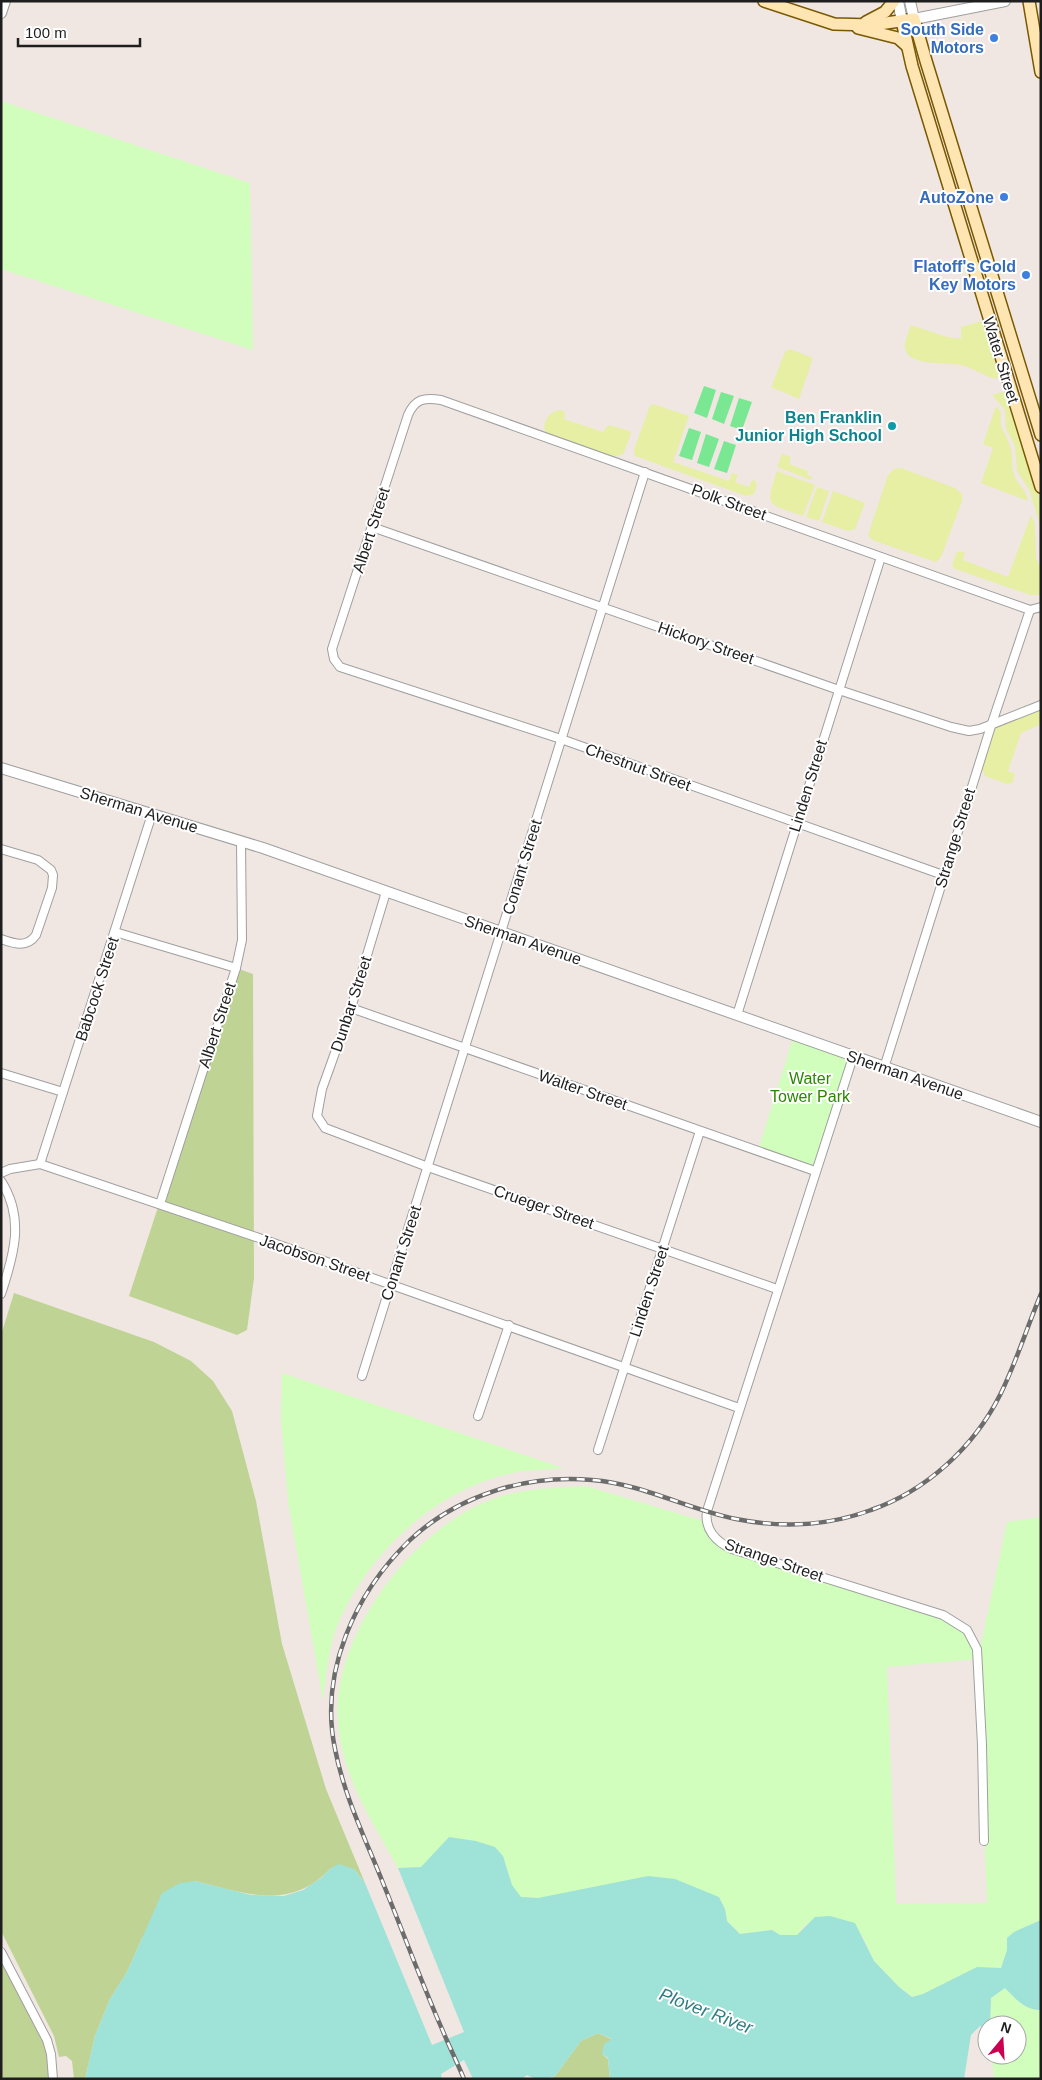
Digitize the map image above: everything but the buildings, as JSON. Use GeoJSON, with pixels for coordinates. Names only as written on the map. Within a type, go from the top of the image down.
{"type":"FeatureCollection","features":[{"type":"Feature","properties":{"kind":"main road"},"geometry":{"type":"LineString","coordinates":[[764,1],[825,22],[852,26],[898,38],[907,46]]}},
{"type":"Feature","properties":{"kind":"main road"},"geometry":{"type":"LineString","coordinates":[[852,26],[878,17],[894,1]]}},
{"type":"Feature","properties":{"kind":"main road"},"geometry":{"type":"LineString","coordinates":[[1029,1],[1041,72]]}},
{"type":"Feature","properties":{"kind":"main road"},"geometry":{"type":"LineString","coordinates":[[852,26],[914,18]]}},
{"type":"Feature","properties":{"kind":"main road","name":"Water Street"},"geometry":{"type":"LineString","coordinates":[[914,18],[1041,435]]}},
{"type":"Feature","properties":{"kind":"main road","name":"Water Street"},"geometry":{"type":"LineString","coordinates":[[902,21],[907,46],[1041,487]]}},
{"type":"Feature","properties":{"kind":"street"},"geometry":{"type":"LineString","coordinates":[[1,13],[5,1]]}},
{"type":"Feature","properties":{"kind":"street","name":"Water Street"},"geometry":{"type":"LineString","coordinates":[[898,1],[902,21]]}},
{"type":"Feature","properties":{"kind":"street","name":"Water Street"},"geometry":{"type":"LineString","coordinates":[[910,1],[914,18]]}},
{"type":"Feature","properties":{"kind":"street"},"geometry":{"type":"LineString","coordinates":[[914,18],[1005,1]]}},
{"type":"Feature","properties":{"kind":"street","name":"Polk Street"},"geometry":{"type":"LineString","coordinates":[[417,402],[428,398],[441,400],[1030,610]]}},
{"type":"Feature","properties":{"kind":"street","name":"Albert Street"},"geometry":{"type":"LineString","coordinates":[[334,659],[332,649],[408,415],[412,406],[417,402]]}},
{"type":"Feature","properties":{"kind":"street","name":"Conant Street"},"geometry":{"type":"LineString","coordinates":[[362,1376],[645,472]]}},
{"type":"Feature","properties":{"kind":"street","name":"Hickory Street"},"geometry":{"type":"LineString","coordinates":[[372,527],[839,690],[951,727],[969,731],[990,726],[1020,712],[1041,705]]}},
{"type":"Feature","properties":{"kind":"street","name":"Linden Street"},"geometry":{"type":"LineString","coordinates":[[737,1015],[881,557]]}},
{"type":"Feature","properties":{"kind":"street"},"geometry":{"type":"LineString","coordinates":[[1030,610],[1041,607]]}},
{"type":"Feature","properties":{"kind":"street","name":"Strange Street"},"geometry":{"type":"LineString","coordinates":[[884,1068],[990,726],[1030,610]]}},
{"type":"Feature","properties":{"kind":"street","name":"Chestnut Street"},"geometry":{"type":"LineString","coordinates":[[334,659],[340,668],[561,739],[943,875]]}},
{"type":"Feature","properties":{"kind":"street","name":"Sherman Avenue"},"geometry":{"type":"LineString","coordinates":[[1,768],[241,841],[1041,1122]]}},
{"type":"Feature","properties":{"kind":"street","name":"Babcock Street"},"geometry":{"type":"LineString","coordinates":[[40,1164],[152,814]]}},
{"type":"Feature","properties":{"kind":"street","name":"Albert Street"},"geometry":{"type":"LineString","coordinates":[[160,1204],[236,968],[242,940],[241,841]]}},
{"type":"Feature","properties":{"kind":"street"},"geometry":{"type":"LineString","coordinates":[[1,849],[38,860],[45,864],[51,870],[53,880],[36,935],[32,941],[20,944],[1,939]]}},
{"type":"Feature","properties":{"kind":"street","name":"Dunbar Street"},"geometry":{"type":"LineString","coordinates":[[317,1116],[322,1089],[351,1008],[386,892]]}},
{"type":"Feature","properties":{"kind":"street"},"geometry":{"type":"LineString","coordinates":[[115,932],[236,968]]}},
{"type":"Feature","properties":{"kind":"street","name":"Walter Street"},"geometry":{"type":"LineString","coordinates":[[351,1008],[815,1171]]}},
{"type":"Feature","properties":{"kind":"street","name":"Strange Street"},"geometry":{"type":"LineString","coordinates":[[853,1057],[706,1511],[706,1522],[714,1537],[725,1546],[948,1617],[967,1630],[974,1640],[977,1649],[982,1726],[984,1841]]}},
{"type":"Feature","properties":{"kind":"street"},"geometry":{"type":"LineString","coordinates":[[1,1073],[63,1092]]}},
{"type":"Feature","properties":{"kind":"street","name":"Crueger Street"},"geometry":{"type":"LineString","coordinates":[[317,1116],[325,1128],[336,1134],[777,1289]]}},
{"type":"Feature","properties":{"kind":"street","name":"Linden Street"},"geometry":{"type":"LineString","coordinates":[[598,1450],[700,1131]]}},
{"type":"Feature","properties":{"kind":"street","name":"Jacobson Street"},"geometry":{"type":"LineString","coordinates":[[1,1172],[40,1164],[509,1325],[739,1408]]}},
{"type":"Feature","properties":{"kind":"street"},"geometry":{"type":"LineString","coordinates":[[1,1180],[12,1206],[16,1231],[14,1254],[1,1294]]}},
{"type":"Feature","properties":{"kind":"street"},"geometry":{"type":"LineString","coordinates":[[478,1416],[509,1325]]}},
{"type":"Feature","properties":{"kind":"street"},"geometry":{"type":"LineString","coordinates":[[1,1952],[47,2040],[53,2079]]}},
{"type":"Feature","properties":{"kind":"green space"},"geometry":{"type":"Polygon","coordinates":[[[1,101],[250,183],[253,350],[1,269],[1,101]]]}},
{"type":"Feature","properties":{"kind":"green space"},"geometry":{"type":"Polygon","coordinates":[[[982,321],[999,375],[997,379],[961,365],[929,363],[920,361],[907,354],[905,345],[911,325],[947,337],[961,339],[961,327],[982,321]]]}},
{"type":"Feature","properties":{"kind":"green space"},"geometry":{"type":"Polygon","coordinates":[[[790,349],[813,358],[799,399],[771,387],[785,352],[790,349]]]}},
{"type":"Feature","properties":{"kind":"green space"},"geometry":{"type":"Polygon","coordinates":[[[704,386],[716,390],[707,418],[694,413],[704,386]]]}},
{"type":"Feature","properties":{"kind":"green space"},"geometry":{"type":"Polygon","coordinates":[[[721,392],[734,396],[724,424],[712,419],[721,392]]]}},
{"type":"Feature","properties":{"kind":"green space"},"geometry":{"type":"Polygon","coordinates":[[[1003,392],[1008,395],[1041,503],[1041,556],[1040,525],[1030,491],[1017,471],[1015,446],[1006,429],[1005,410],[992,395],[1003,392]]]}},
{"type":"Feature","properties":{"kind":"green space"},"geometry":{"type":"Polygon","coordinates":[[[739,398],[752,402],[742,430],[730,426],[739,398]]]}},
{"type":"Feature","properties":{"kind":"green space"},"geometry":{"type":"Polygon","coordinates":[[[653,404],[689,416],[673,462],[729,481],[732,473],[738,475],[735,482],[749,487],[752,480],[755,481],[757,486],[754,494],[746,496],[635,456],[634,449],[650,406],[653,404]]]}},
{"type":"Feature","properties":{"kind":"green space"},"geometry":{"type":"Polygon","coordinates":[[[996,406],[1001,412],[1002,428],[1011,450],[1014,473],[1028,501],[981,483],[993,448],[983,444],[996,406]]]}},
{"type":"Feature","properties":{"kind":"green space"},"geometry":{"type":"Polygon","coordinates":[[[561,410],[565,413],[564,419],[603,432],[608,425],[630,431],[631,434],[623,454],[614,457],[546,434],[545,422],[547,418],[561,410]]]}},
{"type":"Feature","properties":{"kind":"green space"},"geometry":{"type":"Polygon","coordinates":[[[689,428],[701,432],[692,460],[679,456],[689,428]]]}},
{"type":"Feature","properties":{"kind":"green space"},"geometry":{"type":"Polygon","coordinates":[[[706,434],[719,439],[709,467],[697,463],[706,434]]]}},
{"type":"Feature","properties":{"kind":"green space"},"geometry":{"type":"Polygon","coordinates":[[[724,441],[736,445],[727,473],[714,469],[724,441]]]}},
{"type":"Feature","properties":{"kind":"green space"},"geometry":{"type":"Polygon","coordinates":[[[782,454],[791,457],[789,464],[808,471],[807,475],[812,477],[811,480],[777,467],[782,454]]]}},
{"type":"Feature","properties":{"kind":"green space"},"geometry":{"type":"Polygon","coordinates":[[[901,468],[955,488],[962,494],[962,501],[941,557],[936,562],[872,540],[868,535],[888,475],[894,469],[901,468]]]}},
{"type":"Feature","properties":{"kind":"green space"},"geometry":{"type":"Polygon","coordinates":[[[777,471],[815,485],[803,516],[782,509],[772,503],[770,499],[771,492],[777,471]]]}},
{"type":"Feature","properties":{"kind":"green space"},"geometry":{"type":"Polygon","coordinates":[[[817,487],[829,491],[819,521],[806,517],[817,487]]]}},
{"type":"Feature","properties":{"kind":"green space"},"geometry":{"type":"Polygon","coordinates":[[[833,491],[865,503],[855,529],[848,531],[822,522],[833,491]]]}},
{"type":"Feature","properties":{"kind":"green space"},"geometry":{"type":"Polygon","coordinates":[[[1031,515],[1035,525],[1036,559],[1041,568],[1041,595],[1030,595],[955,569],[952,566],[956,553],[960,551],[965,553],[963,560],[1008,577],[1031,515]]]}},
{"type":"Feature","properties":{"kind":"green space"},"geometry":{"type":"Polygon","coordinates":[[[1041,710],[1041,724],[1021,733],[1008,771],[1015,774],[1012,783],[1007,784],[985,776],[981,766],[993,732],[998,726],[1007,721],[1041,710]]]}},
{"type":"Feature","properties":{"kind":"green space"},"geometry":{"type":"Polygon","coordinates":[[[236,968],[253,974],[254,1278],[247,1330],[237,1335],[129,1296],[236,968]]]}},
{"type":"Feature","properties":{"kind":"green space","name":"Water Tower Park"},"geometry":{"type":"Polygon","coordinates":[[[794,1035],[853,1057],[815,1171],[758,1151],[794,1035]]]}},
{"type":"Feature","properties":{"kind":"green space"},"geometry":{"type":"Polygon","coordinates":[[[14,1293],[154,1342],[191,1361],[213,1381],[232,1411],[256,1501],[282,1644],[326,1789],[365,1883],[354,1869],[331,1868],[315,1882],[283,1895],[249,1894],[195,1881],[142,1938],[127,1972],[110,1999],[95,2036],[85,2079],[74,2079],[72,2061],[66,2056],[59,2057],[54,2036],[1,1931],[1,1335],[14,1293]]]}},
{"type":"Feature","properties":{"kind":"green space"},"geometry":{"type":"Polygon","coordinates":[[[282,1373],[563,1468],[524,1471],[489,1480],[461,1492],[434,1508],[409,1527],[367,1573],[350,1599],[331,1644],[323,1701],[288,1501],[281,1419],[282,1373]]]}},
{"type":"Feature","properties":{"kind":"green space"},"geometry":{"type":"Polygon","coordinates":[[[586,1486],[706,1522],[718,1541],[879,1594],[961,1625],[977,1648],[981,1644],[1007,1522],[1041,1517],[1041,1920],[1014,1932],[1001,1968],[977,1967],[923,1994],[912,1997],[899,1987],[874,1961],[863,1937],[807,1923],[797,1935],[780,1935],[772,1930],[740,1934],[727,1921],[725,1909],[521,1897],[512,1886],[503,1856],[421,1867],[398,1868],[369,1816],[352,1780],[345,1761],[338,1722],[339,1689],[348,1655],[363,1621],[383,1589],[407,1559],[434,1534],[463,1513],[504,1495],[539,1489],[586,1486]],[[978,1659],[887,1667],[896,1904],[987,1903],[978,1659]]]}},
{"type":"Feature","properties":{"kind":"green space"},"geometry":{"type":"Polygon","coordinates":[[[1,1952],[47,2040],[53,2079],[1,2079],[1,1952]]]}},
{"type":"Feature","properties":{"kind":"green space"},"geometry":{"type":"Polygon","coordinates":[[[1005,1988],[1025,2006],[1041,2010],[1041,2079],[994,2079],[993,2065],[1027,2065],[1027,2015],[990,2015],[991,1998],[1005,1988]]]}},
{"type":"Feature","properties":{"kind":"green space"},"geometry":{"type":"Polygon","coordinates":[[[598,2033],[613,2040],[602,2054],[608,2059],[610,2079],[550,2079],[555,2076],[581,2041],[598,2033]]]}},
{"type":"Feature","properties":{"kind":"water","name":"Plover River"},"geometry":{"type":"Polygon","coordinates":[[[449,1837],[476,1841],[495,1847],[503,1856],[512,1885],[521,1897],[538,1898],[648,1876],[675,1879],[719,1897],[725,1909],[727,1921],[740,1934],[772,1930],[780,1935],[797,1935],[815,1917],[830,1916],[855,1923],[874,1961],[899,1987],[912,1997],[923,1994],[977,1967],[1001,1968],[1007,1950],[1007,1938],[1014,1932],[1041,1920],[1041,2010],[1025,2006],[1005,1988],[991,1998],[990,2015],[977,2015],[977,2029],[971,2035],[964,2079],[610,2079],[608,2058],[602,2054],[604,2044],[612,2039],[598,2033],[581,2041],[555,2076],[544,2079],[537,2079],[527,2075],[522,2079],[473,2079],[464,2060],[441,2074],[442,2079],[85,2079],[95,2036],[110,1999],[127,1972],[162,1893],[180,1883],[195,1881],[251,1895],[284,1896],[303,1890],[339,1864],[354,1869],[365,1883],[432,2045],[464,2032],[398,1868],[421,1867],[449,1837]]]}},
{"type":"Feature","properties":{"kind":"railway"},"geometry":{"type":"LineString","coordinates":[[464,2079],[356,1818],[344,1784],[335,1749],[331,1720],[332,1691],[337,1663],[358,1609],[373,1584],[390,1561],[429,1524],[472,1500],[519,1484],[567,1479],[611,1482],[647,1491],[718,1515],[770,1524],[804,1524],[838,1519],[871,1510],[891,1502],[929,1479],[946,1465],[977,1432],[1006,1383],[1041,1294]]}},
{"type":"Feature","properties":{"kind":"place","name":"South Side Motors"},"geometry":{"type":"Point","coordinates":[994,38]}},
{"type":"Feature","properties":{"kind":"place","name":"AutoZone"},"geometry":{"type":"Point","coordinates":[1004,197]}},
{"type":"Feature","properties":{"kind":"place","name":"Flatoff's Gold Key Motors"},"geometry":{"type":"Point","coordinates":[1026,275]}},
{"type":"Feature","properties":{"kind":"place","name":"Ben Franklin Junior High School"},"geometry":{"type":"Point","coordinates":[892,426]}}]}
